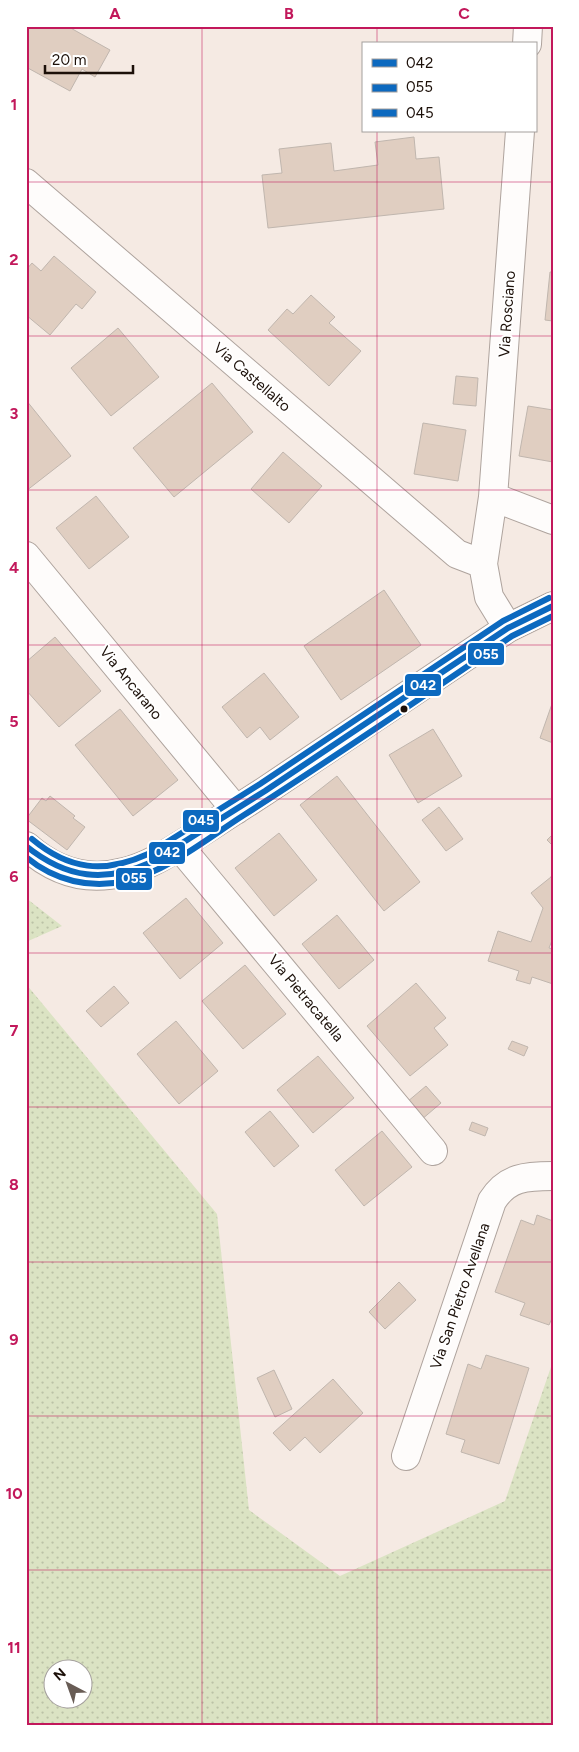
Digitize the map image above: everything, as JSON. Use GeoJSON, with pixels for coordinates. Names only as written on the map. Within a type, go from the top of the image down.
{"type":"FeatureCollection","features":[{"type":"Feature","properties":{"kind":"street"},"geometry":{"type":"LineString","coordinates":[[527,42],[528,26]]}},
{"type":"Feature","properties":{"kind":"street","name":"Via Rosciano"},"geometry":{"type":"LineString","coordinates":[[508,628],[489,597],[483,564],[493,497],[520,132]]}},
{"type":"Feature","properties":{"kind":"street","name":"Via Castellalto"},"geometry":{"type":"LineString","coordinates":[[26,183],[458,554],[483,564]]}},
{"type":"Feature","properties":{"kind":"street"},"geometry":{"type":"LineString","coordinates":[[493,497],[553,520]]}},
{"type":"Feature","properties":{"kind":"street","name":"Via Ancarano"},"geometry":{"type":"LineString","coordinates":[[26,556],[236,810]]}},
{"type":"Feature","properties":{"kind":"street"},"geometry":{"type":"LineString","coordinates":[[26,846],[42,860],[61,870],[75,874],[98,876],[123,873],[162,857],[236,810],[508,628],[553,606]]}},
{"type":"Feature","properties":{"kind":"street","name":"Via Pietracatella"},"geometry":{"type":"LineString","coordinates":[[179,846],[433,1151]]}},
{"type":"Feature","properties":{"kind":"street","name":"Via San Pietro Avellana"},"geometry":{"type":"LineString","coordinates":[[406,1456],[492,1202],[505,1186],[519,1178],[526,1176],[553,1176]]}},
{"type":"Feature","properties":{"kind":"green space"},"geometry":{"type":"Polygon","coordinates":[[[26,898],[62,926],[26,942],[26,898]]]}},
{"type":"Feature","properties":{"kind":"green space"},"geometry":{"type":"Polygon","coordinates":[[[26,984],[217,1214],[249,1510],[340,1576],[505,1501],[553,1361],[553,1726],[26,1726],[26,984]]]}},
{"type":"Feature","properties":{"kind":"building"},"geometry":{"type":"Polygon","coordinates":[[[26,26],[67,26],[110,50],[95,77],[82,69],[70,91],[26,67],[26,26]]]}},
{"type":"Feature","properties":{"kind":"building"},"geometry":{"type":"Polygon","coordinates":[[[414,137],[416,159],[439,157],[444,209],[268,228],[262,175],[282,173],[279,149],[331,143],[334,171],[378,165],[375,142],[414,137]]]}},
{"type":"Feature","properties":{"kind":"building"},"geometry":{"type":"Polygon","coordinates":[[[54,256],[96,292],[82,309],[76,304],[50,335],[26,315],[26,270],[32,263],[41,271],[54,256]]]}},
{"type":"Feature","properties":{"kind":"building"},"geometry":{"type":"Polygon","coordinates":[[[550,272],[553,272],[553,321],[545,320],[550,272]]]}},
{"type":"Feature","properties":{"kind":"building"},"geometry":{"type":"Polygon","coordinates":[[[311,295],[335,317],[329,323],[361,351],[329,386],[268,330],[287,309],[293,314],[311,295]]]}},
{"type":"Feature","properties":{"kind":"building"},"geometry":{"type":"Polygon","coordinates":[[[118,328],[159,377],[111,416],[71,368],[118,328]]]}},
{"type":"Feature","properties":{"kind":"building"},"geometry":{"type":"Polygon","coordinates":[[[456,376],[478,378],[476,406],[453,404],[456,376]]]}},
{"type":"Feature","properties":{"kind":"building"},"geometry":{"type":"Polygon","coordinates":[[[212,383],[253,432],[174,497],[133,448],[212,383]]]}},
{"type":"Feature","properties":{"kind":"building"},"geometry":{"type":"Polygon","coordinates":[[[26,400],[71,456],[26,491],[26,400]]]}},
{"type":"Feature","properties":{"kind":"building"},"geometry":{"type":"Polygon","coordinates":[[[528,406],[553,410],[553,462],[519,456],[528,406]]]}},
{"type":"Feature","properties":{"kind":"building"},"geometry":{"type":"Polygon","coordinates":[[[423,423],[466,430],[458,481],[414,474],[423,423]]]}},
{"type":"Feature","properties":{"kind":"building"},"geometry":{"type":"Polygon","coordinates":[[[283,452],[322,486],[289,523],[251,489],[283,452]]]}},
{"type":"Feature","properties":{"kind":"building"},"geometry":{"type":"Polygon","coordinates":[[[96,496],[129,537],[89,569],[56,528],[96,496]]]}},
{"type":"Feature","properties":{"kind":"building"},"geometry":{"type":"Polygon","coordinates":[[[384,590],[421,645],[341,700],[304,646],[384,590]]]}},
{"type":"Feature","properties":{"kind":"building"},"geometry":{"type":"Polygon","coordinates":[[[55,637],[101,691],[59,727],[26,690],[26,662],[55,637]]]}},
{"type":"Feature","properties":{"kind":"building"},"geometry":{"type":"Polygon","coordinates":[[[264,673],[299,717],[270,740],[260,727],[247,738],[222,707],[264,673]]]}},
{"type":"Feature","properties":{"kind":"building"},"geometry":{"type":"Polygon","coordinates":[[[553,701],[553,743],[540,738],[553,701]]]}},
{"type":"Feature","properties":{"kind":"building"},"geometry":{"type":"Polygon","coordinates":[[[120,709],[178,780],[133,816],[75,745],[120,709]]]}},
{"type":"Feature","properties":{"kind":"building"},"geometry":{"type":"Polygon","coordinates":[[[433,729],[462,776],[418,803],[389,755],[433,729]]]}},
{"type":"Feature","properties":{"kind":"building"},"geometry":{"type":"Polygon","coordinates":[[[337,776],[420,882],[384,911],[300,805],[337,776]]]}},
{"type":"Feature","properties":{"kind":"building"},"geometry":{"type":"Polygon","coordinates":[[[50,796],[75,816],[73,818],[85,827],[67,850],[26,819],[42,798],[46,801],[50,796]]]}},
{"type":"Feature","properties":{"kind":"building"},"geometry":{"type":"Polygon","coordinates":[[[439,807],[463,839],[446,851],[422,820],[439,807]]]}},
{"type":"Feature","properties":{"kind":"building"},"geometry":{"type":"Polygon","coordinates":[[[279,833],[317,880],[274,916],[235,868],[279,833]]]}},
{"type":"Feature","properties":{"kind":"building"},"geometry":{"type":"Polygon","coordinates":[[[553,834],[553,846],[547,840],[553,834]]]}},
{"type":"Feature","properties":{"kind":"building"},"geometry":{"type":"Polygon","coordinates":[[[553,871],[553,938],[549,948],[553,949],[553,984],[532,977],[530,984],[516,980],[519,971],[488,961],[498,931],[531,942],[543,908],[531,893],[551,877],[553,871]]]}},
{"type":"Feature","properties":{"kind":"building"},"geometry":{"type":"Polygon","coordinates":[[[186,898],[223,943],[180,979],[143,933],[186,898]]]}},
{"type":"Feature","properties":{"kind":"building"},"geometry":{"type":"Polygon","coordinates":[[[337,915],[374,960],[339,989],[302,944],[337,915]]]}},
{"type":"Feature","properties":{"kind":"building"},"geometry":{"type":"Polygon","coordinates":[[[245,965],[286,1014],[243,1049],[202,1001],[245,965]]]}},
{"type":"Feature","properties":{"kind":"building"},"geometry":{"type":"Polygon","coordinates":[[[416,983],[446,1018],[434,1028],[448,1045],[410,1076],[367,1026],[416,983]]]}},
{"type":"Feature","properties":{"kind":"building"},"geometry":{"type":"Polygon","coordinates":[[[114,986],[129,1003],[101,1027],[86,1011],[114,986]]]}},
{"type":"Feature","properties":{"kind":"building"},"geometry":{"type":"Polygon","coordinates":[[[176,1021],[218,1071],[179,1104],[137,1054],[176,1021]]]}},
{"type":"Feature","properties":{"kind":"building"},"geometry":{"type":"Polygon","coordinates":[[[512,1041],[528,1047],[524,1056],[508,1049],[512,1041]]]}},
{"type":"Feature","properties":{"kind":"building"},"geometry":{"type":"Polygon","coordinates":[[[318,1056],[354,1098],[313,1133],[277,1090],[318,1056]]]}},
{"type":"Feature","properties":{"kind":"building"},"geometry":{"type":"Polygon","coordinates":[[[426,1086],[441,1103],[421,1120],[407,1102],[426,1086]]]}},
{"type":"Feature","properties":{"kind":"building"},"geometry":{"type":"Polygon","coordinates":[[[270,1111],[299,1146],[274,1167],[245,1132],[270,1111]]]}},
{"type":"Feature","properties":{"kind":"building"},"geometry":{"type":"Polygon","coordinates":[[[472,1122],[488,1128],[485,1136],[469,1130],[472,1122]]]}},
{"type":"Feature","properties":{"kind":"building"},"geometry":{"type":"Polygon","coordinates":[[[382,1131],[412,1167],[364,1206],[335,1170],[382,1131]]]}},
{"type":"Feature","properties":{"kind":"building"},"geometry":{"type":"Polygon","coordinates":[[[537,1215],[553,1221],[553,1316],[549,1325],[520,1315],[525,1303],[495,1292],[521,1220],[534,1225],[537,1215]]]}},
{"type":"Feature","properties":{"kind":"building"},"geometry":{"type":"Polygon","coordinates":[[[399,1282],[416,1300],[385,1329],[369,1312],[399,1282]]]}},
{"type":"Feature","properties":{"kind":"building"},"geometry":{"type":"Polygon","coordinates":[[[486,1355],[529,1368],[499,1464],[461,1452],[465,1440],[446,1434],[468,1364],[481,1369],[486,1355]]]}},
{"type":"Feature","properties":{"kind":"building"},"geometry":{"type":"Polygon","coordinates":[[[274,1370],[292,1409],[275,1417],[257,1378],[274,1370]]]}},
{"type":"Feature","properties":{"kind":"building"},"geometry":{"type":"Polygon","coordinates":[[[333,1379],[363,1413],[320,1453],[305,1437],[290,1451],[273,1433],[333,1379]]]}},
{"type":"Feature","properties":{"kind":"transit line","name":"045"},"geometry":{"type":"LineString","coordinates":[[32,839],[60,857],[73,863],[87,866],[117,864],[148,854],[260,784],[503,621],[549,598]]}},
{"type":"Feature","properties":{"kind":"transit line","name":"042"},"geometry":{"type":"LineString","coordinates":[[26,846],[56,865],[71,871],[87,874],[118,873],[152,862],[265,791],[508,628],[553,606]]}},
{"type":"Feature","properties":{"kind":"transit line","name":"055"},"geometry":{"type":"LineString","coordinates":[[26,857],[49,872],[73,881],[86,883],[99,884],[126,881],[157,870],[187,853],[312,771],[512,636],[553,616]]}}]}
